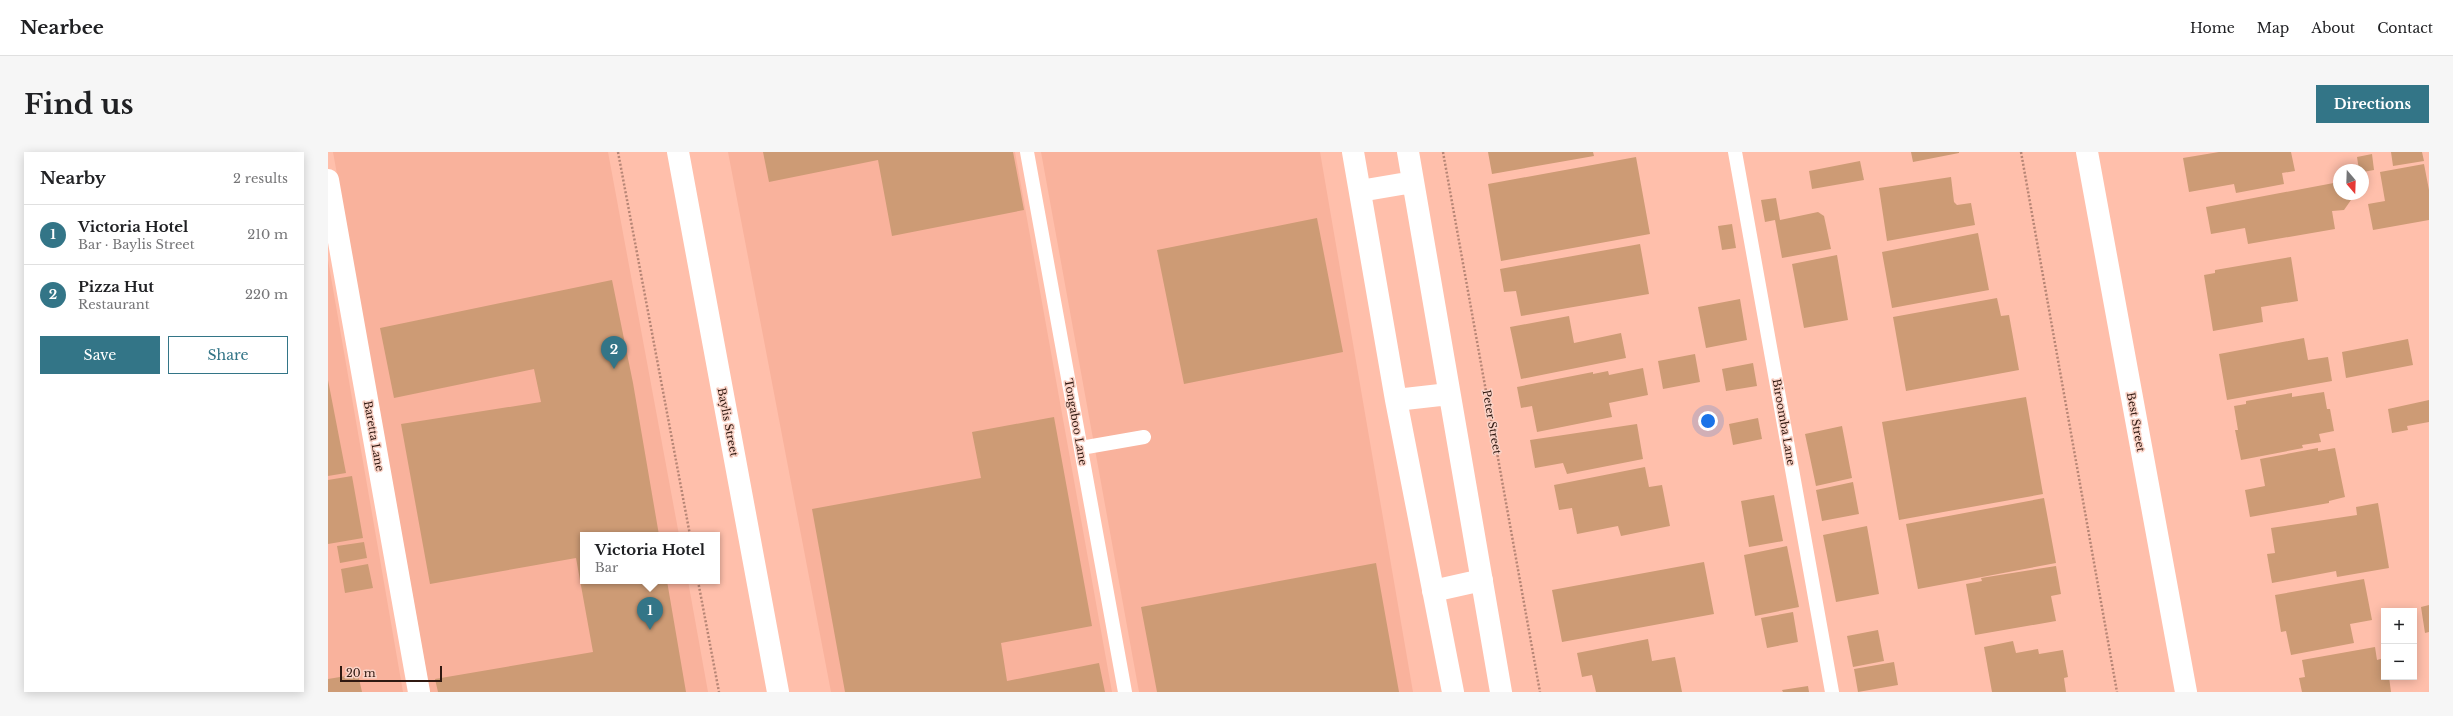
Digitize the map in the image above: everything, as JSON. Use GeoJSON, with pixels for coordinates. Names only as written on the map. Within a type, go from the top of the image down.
{"type":"FeatureCollection","features":[{"type":"Feature","properties":{"kind":"street","name":"Baylis Street"},"geometry":{"type":"LineString","coordinates":[[678,152],[778,692]]}},
{"type":"Feature","properties":{"kind":"street"},"geometry":{"type":"LineString","coordinates":[[1353,152],[1396,400],[1452,692]]}},
{"type":"Feature","properties":{"kind":"street"},"geometry":{"type":"LineString","coordinates":[[1408,152],[1501,692]]}},
{"type":"Feature","properties":{"kind":"street","name":"Best Street"},"geometry":{"type":"LineString","coordinates":[[2087,152],[2186,692]]}},
{"type":"Feature","properties":{"kind":"street","name":"Baretta Lane"},"geometry":{"type":"LineString","coordinates":[[328,180],[419,692]]}},
{"type":"Feature","properties":{"kind":"street"},"geometry":{"type":"LineString","coordinates":[[1360,191],[1413,182]]}},
{"type":"Feature","properties":{"kind":"street"},"geometry":{"type":"LineString","coordinates":[[1396,400],[1449,394]]}},
{"type":"Feature","properties":{"kind":"street"},"geometry":{"type":"LineString","coordinates":[[1433,591],[1482,580]]}},
{"type":"Feature","properties":{"kind":"lane","name":"Tongaboo Lane"},"geometry":{"type":"LineString","coordinates":[[1027,152],[1125,692]]}},
{"type":"Feature","properties":{"kind":"lane","name":"Biroomba Lane"},"geometry":{"type":"LineString","coordinates":[[1735,152],[1832,692]]}},
{"type":"Feature","properties":{"kind":"lane"},"geometry":{"type":"LineString","coordinates":[[1081,448],[1144,437]]}},
{"type":"Feature","properties":{"kind":"path"},"geometry":{"type":"LineString","coordinates":[[618,152],[689,532]]}},
{"type":"Feature","properties":{"kind":"path","name":"Peter Street"},"geometry":{"type":"LineString","coordinates":[[1443,152],[1540,692]]}},
{"type":"Feature","properties":{"kind":"path"},"geometry":{"type":"LineString","coordinates":[[2021,152],[2117,692]]}},
{"type":"Feature","properties":{"kind":"path"},"geometry":{"type":"LineString","coordinates":[[699,584],[719,692]]}},
{"type":"Feature","properties":{"kind":"shaded area"},"geometry":{"type":"Polygon","coordinates":[[[333,152],[608,152],[678,532],[580,532],[580,584],[689,584],[708,692],[430,692],[333,152]]]}},
{"type":"Feature","properties":{"kind":"shaded area"},"geometry":{"type":"Polygon","coordinates":[[[728,152],[1015,152],[1112,692],[831,692],[728,152]]]}},
{"type":"Feature","properties":{"kind":"shaded area"},"geometry":{"type":"Polygon","coordinates":[[[1041,152],[1320,152],[1413,692],[1139,692],[1041,152]]]}},
{"type":"Feature","properties":{"kind":"shaded area"},"geometry":{"type":"Polygon","coordinates":[[[328,260],[403,692],[328,692],[328,260]]]}},
{"type":"Feature","properties":{"kind":"building"},"geometry":{"type":"Polygon","coordinates":[[[763,152],[1013,152],[1024,210],[892,236],[878,160],[769,182],[763,152]]]}},
{"type":"Feature","properties":{"kind":"building"},"geometry":{"type":"Polygon","coordinates":[[[1488,152],[1593,152],[1594,156],[1492,174],[1488,152]]]}},
{"type":"Feature","properties":{"kind":"building"},"geometry":{"type":"Polygon","coordinates":[[[1911,152],[1959,152],[1959,153],[1913,162],[1911,152]]]}},
{"type":"Feature","properties":{"kind":"building"},"geometry":{"type":"Polygon","coordinates":[[[2219,152],[2291,152],[2295,171],[2282,173],[2284,184],[2236,193],[2234,184],[2189,192],[2183,158],[2219,152]]]}},
{"type":"Feature","properties":{"kind":"building"},"geometry":{"type":"Polygon","coordinates":[[[2391,152],[2422,152],[2424,161],[2393,166],[2391,152]]]}},
{"type":"Feature","properties":{"kind":"building"},"geometry":{"type":"Polygon","coordinates":[[[2372,154],[2374,170],[2369,171],[2369,164],[2358,164],[2357,157],[2372,154]]]}},
{"type":"Feature","properties":{"kind":"building"},"geometry":{"type":"Polygon","coordinates":[[[1636,157],[1650,234],[1501,261],[1488,184],[1636,157]]]}},
{"type":"Feature","properties":{"kind":"building"},"geometry":{"type":"Polygon","coordinates":[[[1860,161],[1864,180],[1812,189],[1809,171],[1860,161]]]}},
{"type":"Feature","properties":{"kind":"building"},"geometry":{"type":"Polygon","coordinates":[[[2424,164],[2429,190],[2429,220],[2373,230],[2368,204],[2385,201],[2380,172],[2424,164]]]}},
{"type":"Feature","properties":{"kind":"building"},"geometry":{"type":"Polygon","coordinates":[[[1951,177],[1954,202],[1957,205],[1971,203],[1975,225],[1887,241],[1879,188],[1951,177]]]}},
{"type":"Feature","properties":{"kind":"building"},"geometry":{"type":"Polygon","coordinates":[[[2333,183],[2333,200],[2351,200],[2344,210],[2332,211],[2335,229],[2248,244],[2245,228],[2211,234],[2206,207],[2333,183]]]}},
{"type":"Feature","properties":{"kind":"building"},"geometry":{"type":"Polygon","coordinates":[[[1776,198],[1780,220],[1818,212],[1824,216],[1831,249],[1782,258],[1775,220],[1765,222],[1761,200],[1776,198]]]}},
{"type":"Feature","properties":{"kind":"building"},"geometry":{"type":"Polygon","coordinates":[[[1317,218],[1343,352],[1184,384],[1157,250],[1317,218]]]}},
{"type":"Feature","properties":{"kind":"building"},"geometry":{"type":"Polygon","coordinates":[[[1732,224],[1736,248],[1722,250],[1718,226],[1732,224]]]}},
{"type":"Feature","properties":{"kind":"building"},"geometry":{"type":"Polygon","coordinates":[[[1978,233],[1989,290],[1892,308],[1882,252],[1978,233]]]}},
{"type":"Feature","properties":{"kind":"building"},"geometry":{"type":"Polygon","coordinates":[[[1640,244],[1649,294],[1521,316],[1516,291],[1504,292],[1500,269],[1640,244]]]}},
{"type":"Feature","properties":{"kind":"building"},"geometry":{"type":"Polygon","coordinates":[[[1837,255],[1848,320],[1804,328],[1792,264],[1837,255]]]}},
{"type":"Feature","properties":{"kind":"building"},"geometry":{"type":"Polygon","coordinates":[[[2291,257],[2298,301],[2261,307],[2263,322],[2213,331],[2204,275],[2215,273],[2215,270],[2291,257]]]}},
{"type":"Feature","properties":{"kind":"building"},"geometry":{"type":"Polygon","coordinates":[[[612,280],[633,383],[658,532],[580,532],[580,580],[576,558],[430,584],[401,424],[541,402],[534,369],[394,398],[380,328],[612,280]]]}},
{"type":"Feature","properties":{"kind":"building"},"geometry":{"type":"Polygon","coordinates":[[[1997,298],[2001,316],[2009,315],[2019,370],[1906,391],[1893,317],[1997,298]]]}},
{"type":"Feature","properties":{"kind":"building"},"geometry":{"type":"Polygon","coordinates":[[[1740,299],[1747,340],[1706,348],[1698,307],[1740,299]]]}},
{"type":"Feature","properties":{"kind":"building"},"geometry":{"type":"Polygon","coordinates":[[[1569,316],[1574,343],[1621,333],[1626,358],[1521,379],[1510,327],[1569,316]]]}},
{"type":"Feature","properties":{"kind":"building"},"geometry":{"type":"Polygon","coordinates":[[[2304,338],[2308,360],[2328,357],[2332,381],[2227,400],[2219,354],[2304,338]]]}},
{"type":"Feature","properties":{"kind":"building"},"geometry":{"type":"Polygon","coordinates":[[[2408,339],[2413,365],[2346,378],[2342,352],[2408,339]]]}},
{"type":"Feature","properties":{"kind":"building"},"geometry":{"type":"Polygon","coordinates":[[[1695,354],[1700,382],[1663,389],[1658,361],[1695,354]]]}},
{"type":"Feature","properties":{"kind":"building"},"geometry":{"type":"Polygon","coordinates":[[[1753,363],[1757,386],[1726,391],[1722,369],[1753,363]]]}},
{"type":"Feature","properties":{"kind":"building"},"geometry":{"type":"Polygon","coordinates":[[[1643,368],[1648,395],[1609,403],[1612,417],[1537,432],[1532,406],[1521,408],[1517,387],[1593,372],[1593,374],[1608,371],[1609,375],[1643,368]]]}},
{"type":"Feature","properties":{"kind":"building"},"geometry":{"type":"Polygon","coordinates":[[[328,380],[346,473],[328,476],[328,380]]]}},
{"type":"Feature","properties":{"kind":"building"},"geometry":{"type":"Polygon","coordinates":[[[2324,392],[2327,409],[2330,409],[2334,431],[2319,434],[2321,442],[2302,445],[2303,448],[2241,460],[2235,430],[2238,430],[2234,406],[2246,404],[2246,401],[2292,393],[2292,397],[2324,392]]]}},
{"type":"Feature","properties":{"kind":"building"},"geometry":{"type":"Polygon","coordinates":[[[2026,397],[2043,494],[1899,520],[1882,422],[2026,397]]]}},
{"type":"Feature","properties":{"kind":"building"},"geometry":{"type":"Polygon","coordinates":[[[2429,400],[2429,422],[2407,426],[2408,430],[2392,433],[2388,409],[2429,400]]]}},
{"type":"Feature","properties":{"kind":"building"},"geometry":{"type":"Polygon","coordinates":[[[1054,417],[1092,626],[1001,643],[1007,681],[1099,663],[1105,692],[845,692],[812,509],[981,478],[972,432],[1054,417]]]}},
{"type":"Feature","properties":{"kind":"building"},"geometry":{"type":"Polygon","coordinates":[[[1758,418],[1762,439],[1733,445],[1729,424],[1758,418]]]}},
{"type":"Feature","properties":{"kind":"building"},"geometry":{"type":"Polygon","coordinates":[[[1637,424],[1643,459],[1567,474],[1563,463],[1535,468],[1530,440],[1637,424]]]}},
{"type":"Feature","properties":{"kind":"building"},"geometry":{"type":"Polygon","coordinates":[[[1842,426],[1852,478],[1816,486],[1805,434],[1842,426]]]}},
{"type":"Feature","properties":{"kind":"building"},"geometry":{"type":"Polygon","coordinates":[[[2318,448],[2318,451],[2335,448],[2345,497],[2329,501],[2329,503],[2250,517],[2245,490],[2265,486],[2260,459],[2318,448]]]}},
{"type":"Feature","properties":{"kind":"building"},"geometry":{"type":"Polygon","coordinates":[[[1645,467],[1649,487],[1662,485],[1670,526],[1621,536],[1618,526],[1577,534],[1572,508],[1559,510],[1554,485],[1645,467]]]}},
{"type":"Feature","properties":{"kind":"building"},"geometry":{"type":"Polygon","coordinates":[[[352,476],[363,538],[328,544],[328,480],[352,476]]]}},
{"type":"Feature","properties":{"kind":"building"},"geometry":{"type":"Polygon","coordinates":[[[1853,482],[1859,514],[1822,521],[1816,490],[1853,482]]]}},
{"type":"Feature","properties":{"kind":"building"},"geometry":{"type":"Polygon","coordinates":[[[1774,495],[1783,541],[1749,547],[1741,501],[1774,495]]]}},
{"type":"Feature","properties":{"kind":"building"},"geometry":{"type":"Polygon","coordinates":[[[2044,498],[2056,563],[1918,589],[1906,524],[2044,498]]]}},
{"type":"Feature","properties":{"kind":"building"},"geometry":{"type":"Polygon","coordinates":[[[2378,503],[2389,568],[2337,577],[2336,571],[2272,583],[2267,554],[2275,553],[2271,528],[2357,515],[2356,507],[2378,503]]]}},
{"type":"Feature","properties":{"kind":"building"},"geometry":{"type":"Polygon","coordinates":[[[1867,526],[1879,594],[1836,602],[1823,535],[1867,526]]]}},
{"type":"Feature","properties":{"kind":"building"},"geometry":{"type":"Polygon","coordinates":[[[364,542],[367,558],[340,563],[337,546],[364,542]]]}},
{"type":"Feature","properties":{"kind":"building"},"geometry":{"type":"Polygon","coordinates":[[[1787,546],[1799,607],[1755,616],[1744,555],[1787,546]]]}},
{"type":"Feature","properties":{"kind":"building"},"geometry":{"type":"Polygon","coordinates":[[[1704,562],[1714,614],[1562,642],[1552,590],[1704,562]]]}},
{"type":"Feature","properties":{"kind":"building"},"geometry":{"type":"Polygon","coordinates":[[[1376,563],[1399,692],[1157,692],[1141,607],[1376,563]]]}},
{"type":"Feature","properties":{"kind":"building"},"geometry":{"type":"Polygon","coordinates":[[[368,564],[373,588],[345,593],[341,569],[368,564]]]}},
{"type":"Feature","properties":{"kind":"building"},"geometry":{"type":"Polygon","coordinates":[[[2056,566],[2061,594],[2051,596],[2056,621],[1975,635],[1966,584],[1982,581],[1981,578],[2056,566]]]}},
{"type":"Feature","properties":{"kind":"building"},"geometry":{"type":"Polygon","coordinates":[[[2364,579],[2372,620],[2350,624],[2354,643],[2291,655],[2286,631],[2281,632],[2275,595],[2364,579]]]}},
{"type":"Feature","properties":{"kind":"building"},"geometry":{"type":"Polygon","coordinates":[[[581,584],[668,584],[686,692],[438,692],[435,679],[593,652],[581,584]]]}},
{"type":"Feature","properties":{"kind":"building"},"geometry":{"type":"Polygon","coordinates":[[[2429,605],[2429,632],[2425,633],[2421,607],[2429,605]]]}},
{"type":"Feature","properties":{"kind":"building"},"geometry":{"type":"Polygon","coordinates":[[[1793,612],[1798,642],[1767,648],[1761,618],[1793,612]]]}},
{"type":"Feature","properties":{"kind":"building"},"geometry":{"type":"Polygon","coordinates":[[[1878,630],[1884,661],[1853,667],[1847,636],[1878,630]]]}},
{"type":"Feature","properties":{"kind":"building"},"geometry":{"type":"Polygon","coordinates":[[[1648,639],[1652,661],[1675,657],[1682,692],[1596,692],[1592,675],[1582,677],[1577,653],[1648,639]]]}},
{"type":"Feature","properties":{"kind":"building"},"geometry":{"type":"Polygon","coordinates":[[[2013,641],[2016,653],[2038,649],[2039,654],[2063,650],[2068,677],[2064,678],[2066,692],[1992,692],[1984,647],[2013,641]]]}},
{"type":"Feature","properties":{"kind":"building"},"geometry":{"type":"Polygon","coordinates":[[[2375,647],[2377,660],[2381,659],[2381,680],[2389,680],[2391,692],[2302,692],[2299,678],[2305,677],[2302,660],[2375,647]]]}},
{"type":"Feature","properties":{"kind":"building"},"geometry":{"type":"Polygon","coordinates":[[[1894,662],[1898,685],[1858,692],[1854,669],[1894,662]]]}},
{"type":"Feature","properties":{"kind":"building"},"geometry":{"type":"Polygon","coordinates":[[[358,674],[362,692],[328,692],[328,679],[358,674]]]}},
{"type":"Feature","properties":{"kind":"building"},"geometry":{"type":"Polygon","coordinates":[[[1808,686],[1809,692],[1783,692],[1782,690],[1808,686]]]}},
{"type":"Feature","properties":{"kind":"place","name":"Pizza Hut"},"geometry":{"type":"Point","coordinates":[614,369]}},
{"type":"Feature","properties":{"kind":"place","name":"Victoria Hotel"},"geometry":{"type":"Point","coordinates":[650,630]}}]}
